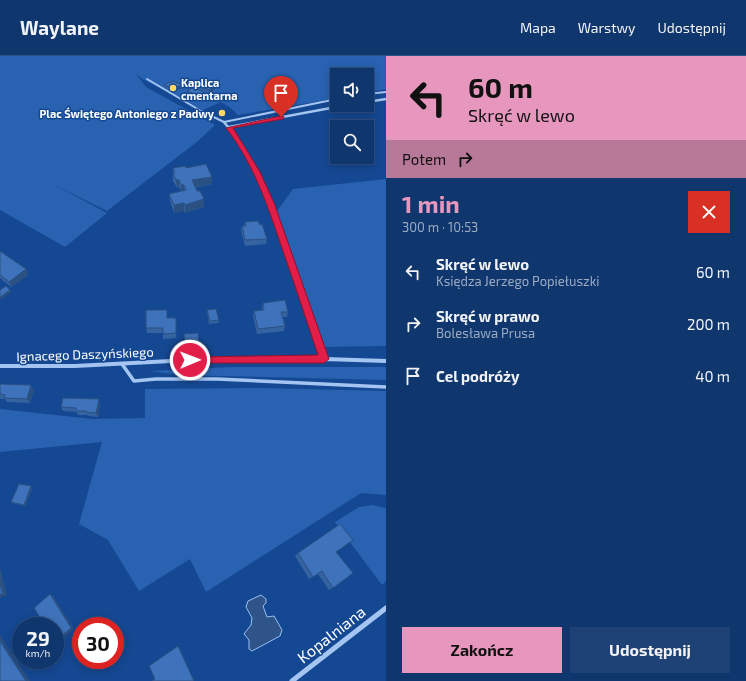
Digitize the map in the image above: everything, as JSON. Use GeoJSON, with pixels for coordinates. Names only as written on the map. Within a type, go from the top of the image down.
{"type":"FeatureCollection","features":[{"type":"Feature","properties":{"kind":"street"},"geometry":{"type":"LineString","coordinates":[[374,93],[386,92]]}},
{"type":"Feature","properties":{"kind":"street"},"geometry":{"type":"LineString","coordinates":[[374,101],[386,99]]}},
{"type":"Feature","properties":{"kind":"street"},"geometry":{"type":"LineString","coordinates":[[324,359],[271,203],[256,172],[234,134],[224,122],[330,100]]}},
{"type":"Feature","properties":{"kind":"street"},"geometry":{"type":"LineString","coordinates":[[229,128],[330,108]]}},
{"type":"Feature","properties":{"kind":"street","name":"Ignacego Daszyńskiego"},"geometry":{"type":"LineString","coordinates":[[0,366],[75,366],[190,360],[324,359],[386,361]]}},
{"type":"Feature","properties":{"kind":"street"},"geometry":{"type":"LineString","coordinates":[[122,364],[134,381],[156,379],[217,379],[386,387]]}},
{"type":"Feature","properties":{"kind":"street","name":"Kopalniana"},"geometry":{"type":"LineString","coordinates":[[292,681],[386,608]]}},
{"type":"Feature","properties":{"kind":"lane"},"geometry":{"type":"LineString","coordinates":[[147,79],[201,111],[224,122]]}},
{"type":"Feature","properties":{"kind":"shaded area"},"geometry":{"type":"Polygon","coordinates":[[[0,56],[386,56],[386,89],[374,92],[374,68],[330,68],[330,99],[238,115],[231,108],[221,102],[203,110],[144,80],[136,74],[146,87],[215,125],[198,141],[107,211],[51,183],[107,213],[65,247],[0,210],[0,56]]]}},
{"type":"Feature","properties":{"kind":"shaded area"},"geometry":{"type":"Polygon","coordinates":[[[386,179],[386,346],[325,347],[277,211],[293,189],[386,179]]]}},
{"type":"Feature","properties":{"kind":"shaded area"},"geometry":{"type":"Polygon","coordinates":[[[232,367],[386,367],[386,380],[179,375],[151,371],[232,367]]]}},
{"type":"Feature","properties":{"kind":"shaded area"},"geometry":{"type":"Polygon","coordinates":[[[262,388],[386,391],[386,495],[361,493],[206,592],[190,559],[139,591],[108,540],[79,524],[102,442],[0,452],[0,409],[92,419],[145,418],[145,389],[262,388]]]}},
{"type":"Feature","properties":{"kind":"shaded area"},"geometry":{"type":"Polygon","coordinates":[[[372,505],[386,508],[386,581],[382,585],[335,522],[359,507],[372,505]]]}},
{"type":"Feature","properties":{"kind":"shaded area"},"geometry":{"type":"Polygon","coordinates":[[[261,595],[266,599],[266,603],[263,606],[267,617],[274,616],[282,630],[280,636],[252,651],[249,649],[249,640],[244,634],[251,625],[252,618],[246,607],[248,601],[261,595]]]}},
{"type":"Feature","properties":{"kind":"building"},"geometry":{"type":"Polygon","coordinates":[[[173,81],[182,85],[173,89],[164,85],[173,81]]]}},
{"type":"Feature","properties":{"kind":"building"},"geometry":{"type":"Polygon","coordinates":[[[205,83],[214,87],[209,90],[200,86],[205,83]]]}},
{"type":"Feature","properties":{"kind":"building"},"geometry":{"type":"Polygon","coordinates":[[[194,87],[205,93],[198,96],[187,91],[194,87]]]}},
{"type":"Feature","properties":{"kind":"building"},"geometry":{"type":"Polygon","coordinates":[[[206,164],[212,177],[192,180],[197,191],[200,191],[204,199],[185,205],[184,203],[174,205],[169,194],[186,190],[184,185],[181,185],[179,180],[176,180],[173,173],[175,172],[173,168],[185,166],[186,168],[206,164]]]}},
{"type":"Feature","properties":{"kind":"building"},"geometry":{"type":"Polygon","coordinates":[[[258,221],[260,225],[262,224],[267,239],[245,240],[242,226],[246,226],[245,222],[258,221]]]}},
{"type":"Feature","properties":{"kind":"building"},"geometry":{"type":"Polygon","coordinates":[[[0,251],[26,269],[9,282],[0,275],[0,251]]]}},
{"type":"Feature","properties":{"kind":"building"},"geometry":{"type":"Polygon","coordinates":[[[6,286],[10,290],[0,297],[0,290],[6,286]]]}},
{"type":"Feature","properties":{"kind":"building"},"geometry":{"type":"Polygon","coordinates":[[[285,300],[288,312],[281,312],[285,326],[258,329],[254,311],[264,310],[263,303],[285,300]]]}},
{"type":"Feature","properties":{"kind":"building"},"geometry":{"type":"Polygon","coordinates":[[[216,309],[219,320],[210,321],[207,310],[216,309]]]}},
{"type":"Feature","properties":{"kind":"building"},"geometry":{"type":"Polygon","coordinates":[[[146,310],[167,310],[167,318],[176,318],[176,333],[163,334],[163,328],[146,328],[146,310]]]}},
{"type":"Feature","properties":{"kind":"building"},"geometry":{"type":"Polygon","coordinates":[[[198,333],[199,343],[185,344],[184,334],[198,333]]]}},
{"type":"Feature","properties":{"kind":"building"},"geometry":{"type":"Polygon","coordinates":[[[0,384],[31,385],[27,399],[4,398],[5,395],[0,394],[0,384]]]}},
{"type":"Feature","properties":{"kind":"building"},"geometry":{"type":"Polygon","coordinates":[[[63,398],[99,399],[96,413],[76,411],[76,408],[61,407],[63,398]]]}},
{"type":"Feature","properties":{"kind":"building"},"geometry":{"type":"Polygon","coordinates":[[[19,484],[31,486],[24,505],[11,502],[19,484]]]}},
{"type":"Feature","properties":{"kind":"building"},"geometry":{"type":"Polygon","coordinates":[[[340,524],[353,540],[336,552],[353,573],[333,588],[322,571],[313,577],[298,553],[340,524]]]}},
{"type":"Feature","properties":{"kind":"building"},"geometry":{"type":"Polygon","coordinates":[[[0,582],[3,593],[0,595],[0,582]]]}},
{"type":"Feature","properties":{"kind":"building"},"geometry":{"type":"Polygon","coordinates":[[[50,594],[71,628],[64,634],[64,617],[40,617],[34,608],[50,594]]]}},
{"type":"Feature","properties":{"kind":"building"},"geometry":{"type":"Polygon","coordinates":[[[0,641],[12,659],[12,669],[18,669],[26,681],[0,681],[0,641]]]}},
{"type":"Feature","properties":{"kind":"building"},"geometry":{"type":"Polygon","coordinates":[[[178,646],[194,681],[152,681],[155,679],[149,666],[178,646]]]}},
{"type":"Feature","properties":{"kind":"place","name":"Kaplica cmentarna"},"geometry":{"type":"Point","coordinates":[173,88]}},
{"type":"Feature","properties":{"kind":"place","name":"Plac Świętego Antoniego z Padwy"},"geometry":{"type":"Point","coordinates":[222,113]}},
{"type":"Feature","properties":{"kind":"route"},"geometry":{"type":"LineString","coordinates":[[190,360],[324,359],[271,203],[262,182],[229,128],[281,117]]}}]}
